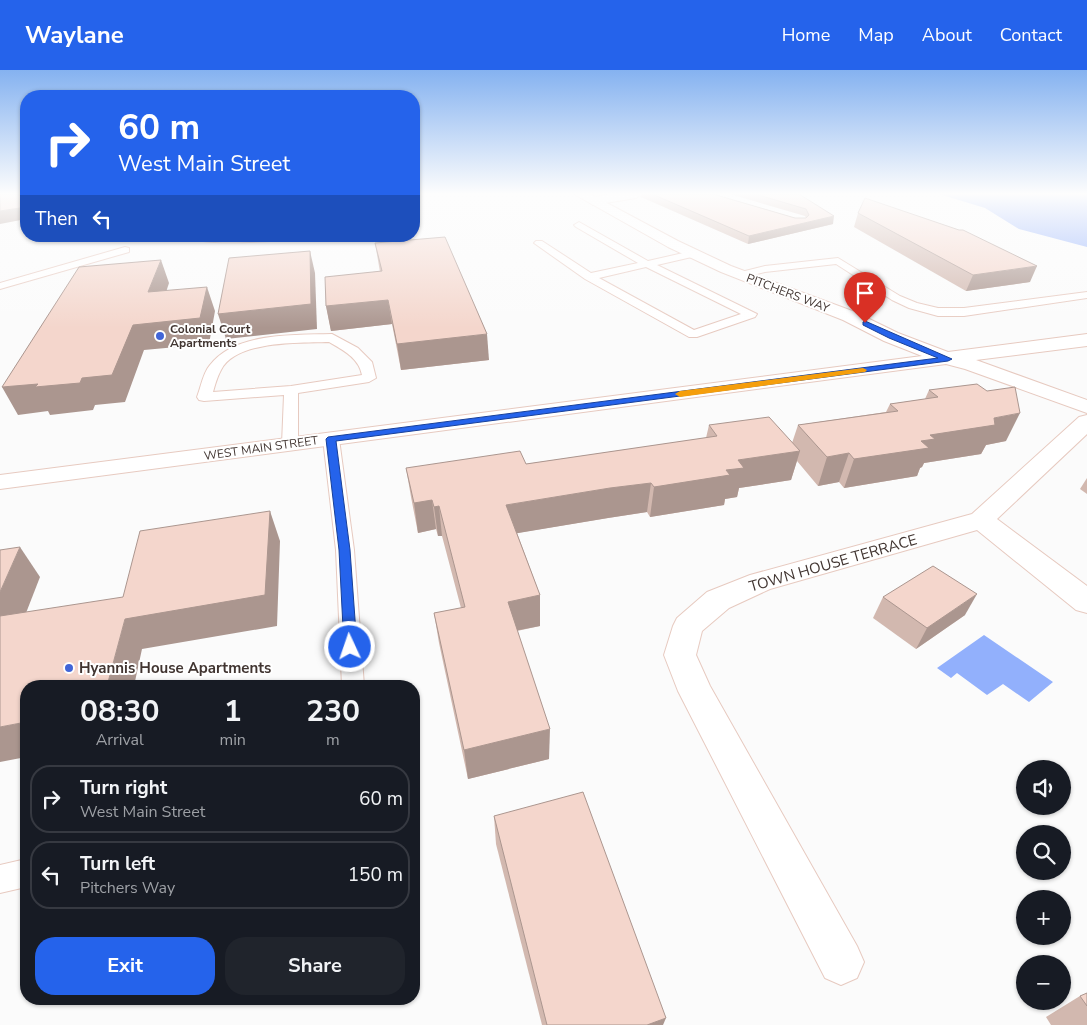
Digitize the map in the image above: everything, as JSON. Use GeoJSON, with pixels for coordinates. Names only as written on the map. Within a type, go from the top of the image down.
{"type":"FeatureCollection","features":[{"type":"Feature","properties":{"kind":"main road","name":"PITCHERS WAY"},"geometry":{"type":"LineString","coordinates":[[663,239],[692,254],[741,275],[850,316],[892,337],[948,359],[972,365],[1087,407]]}},
{"type":"Feature","properties":{"kind":"main road","name":"WEST MAIN STREET"},"geometry":{"type":"LineString","coordinates":[[0,482],[1087,340]]}},
{"type":"Feature","properties":{"kind":"main road","name":"TOWN HOUSE TERRACE"},"geometry":{"type":"LineString","coordinates":[[841,962],[695,691],[680,655],[688,626],[718,600],[760,582],[981,520],[1087,422]]}},
{"type":"Feature","properties":{"kind":"main road"},"geometry":{"type":"LineString","coordinates":[[981,520],[1087,602]]}},
{"type":"Feature","properties":{"kind":"lane"},"geometry":{"type":"LineString","coordinates":[[539,243],[589,277],[693,334],[751,314],[647,264],[603,239]]}},
{"type":"Feature","properties":{"kind":"lane"},"geometry":{"type":"LineString","coordinates":[[0,286],[125,250]]}},
{"type":"Feature","properties":{"kind":"lane"},"geometry":{"type":"LineString","coordinates":[[589,277],[692,254]]}},
{"type":"Feature","properties":{"kind":"lane"},"geometry":{"type":"LineString","coordinates":[[741,275],[765,269],[838,261],[896,298],[913,306],[938,312],[964,312],[1087,295]]}},
{"type":"Feature","properties":{"kind":"lane"},"geometry":{"type":"LineString","coordinates":[[332,338],[353,351],[367,365],[369,378],[291,390],[204,397],[215,367],[230,353],[268,340],[332,338]]}},
{"type":"Feature","properties":{"kind":"lane"},"geometry":{"type":"LineString","coordinates":[[290,444],[291,390]]}},
{"type":"Feature","properties":{"kind":"lane"},"geometry":{"type":"LineString","coordinates":[[331,439],[344,550],[352,680]]}},
{"type":"Feature","properties":{"kind":"lane"},"geometry":{"type":"LineString","coordinates":[[0,879],[20,874]]}},
{"type":"Feature","properties":{"kind":"water"},"geometry":{"type":"Polygon","coordinates":[[[1055,239],[1087,239],[1087,247],[1055,239]]]}},
{"type":"Feature","properties":{"kind":"water"},"geometry":{"type":"Polygon","coordinates":[[[984,635],[1053,682],[1029,702],[1003,684],[987,695],[957,673],[951,678],[937,668],[984,635]]]}},
{"type":"Feature","properties":{"kind":"building"},"geometry":{"type":"Polygon","coordinates":[[[420,239],[446,239],[487,334],[397,344],[388,300],[326,306],[325,277],[382,271],[375,243],[420,242],[420,239]]]}},
{"type":"Feature","properties":{"kind":"building"},"geometry":{"type":"Polygon","coordinates":[[[905,239],[981,239],[1037,266],[973,275],[905,239]]]}},
{"type":"Feature","properties":{"kind":"building"},"geometry":{"type":"Polygon","coordinates":[[[310,251],[311,304],[218,314],[229,258],[310,251]]]}},
{"type":"Feature","properties":{"kind":"building"},"geometry":{"type":"Polygon","coordinates":[[[161,260],[148,292],[207,287],[200,318],[133,325],[112,375],[82,378],[80,383],[35,387],[38,384],[2,387],[79,267],[161,260]]]}},
{"type":"Feature","properties":{"kind":"building"},"geometry":{"type":"Polygon","coordinates":[[[977,384],[987,391],[1015,387],[1020,413],[994,418],[995,425],[930,435],[935,439],[921,441],[929,448],[854,459],[849,453],[827,457],[798,425],[898,411],[890,404],[938,397],[929,390],[977,384]]]}},
{"type":"Feature","properties":{"kind":"building"},"geometry":{"type":"Polygon","coordinates":[[[769,417],[800,451],[738,460],[744,468],[726,470],[730,475],[654,487],[651,483],[610,488],[506,505],[540,595],[508,602],[550,729],[464,750],[434,613],[465,607],[439,506],[434,507],[432,500],[414,503],[406,468],[520,451],[526,464],[717,436],[709,425],[769,417]]]}},
{"type":"Feature","properties":{"kind":"building"},"geometry":{"type":"Polygon","coordinates":[[[270,511],[265,595],[125,619],[109,680],[20,680],[20,723],[0,727],[0,616],[123,597],[140,531],[270,511]]]}},
{"type":"Feature","properties":{"kind":"building"},"geometry":{"type":"Polygon","coordinates":[[[20,547],[0,592],[0,550],[20,547]]]}},
{"type":"Feature","properties":{"kind":"building"},"geometry":{"type":"Polygon","coordinates":[[[933,566],[977,594],[927,628],[883,597],[933,566]]]}},
{"type":"Feature","properties":{"kind":"building"},"geometry":{"type":"Polygon","coordinates":[[[583,792],[666,1018],[647,1025],[547,1025],[494,816],[583,792]]]}},
{"type":"Feature","properties":{"kind":"building"},"geometry":{"type":"Polygon","coordinates":[[[1087,993],[1087,1006],[1080,996],[1087,993]]]}},
{"type":"Feature","properties":{"kind":"slow traffic"},"geometry":{"type":"LineString","coordinates":[[680,394],[863,370]]}},
{"type":"Feature","properties":{"kind":"place","name":"Colonial Court Apartments"},"geometry":{"type":"Point","coordinates":[160,336]}},
{"type":"Feature","properties":{"kind":"place","name":"Hyannis House Apartments"},"geometry":{"type":"Point","coordinates":[69,668]}},
{"type":"Feature","properties":{"kind":"route"},"geometry":{"type":"LineString","coordinates":[[350,647],[344,550],[331,439],[948,359],[892,337],[865,323]]}}]}
